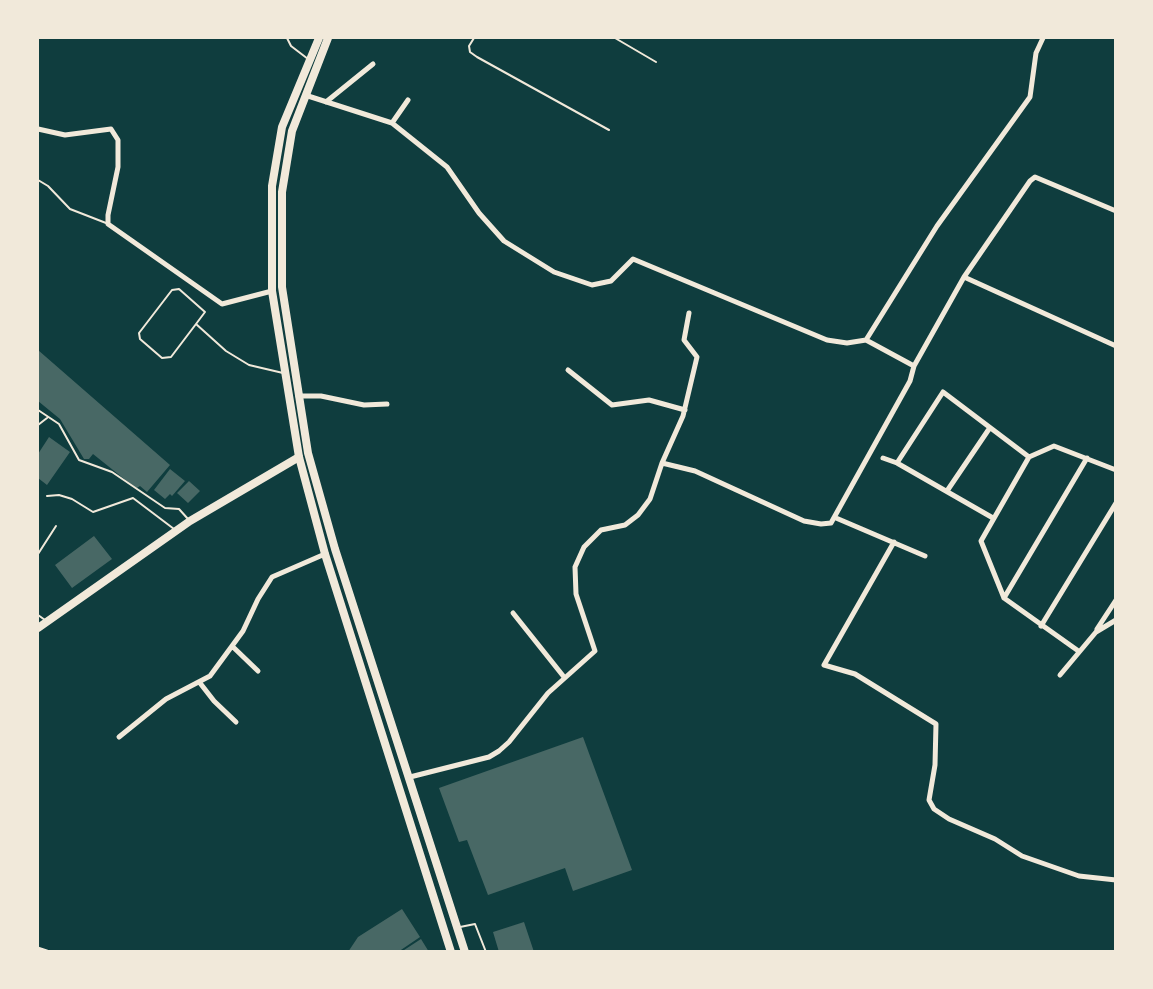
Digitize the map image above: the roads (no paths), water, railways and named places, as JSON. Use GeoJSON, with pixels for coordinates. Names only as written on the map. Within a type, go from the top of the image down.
{"type":"FeatureCollection","features":[{"type":"Feature","properties":{"kind":"highway"},"geometry":{"type":"LineString","coordinates":[[319,38],[282,127],[272,186],[272,291],[299,457],[325,554],[451,951]]}},
{"type":"Feature","properties":{"kind":"highway"},"geometry":{"type":"LineString","coordinates":[[328,38],[292,130],[282,192],[282,286],[298,396],[308,453],[335,549],[465,951]]}},
{"type":"Feature","properties":{"kind":"main road"},"geometry":{"type":"LineString","coordinates":[[38,628],[190,521],[299,457]]}},
{"type":"Feature","properties":{"kind":"street"},"geometry":{"type":"LineString","coordinates":[[866,340],[936,226],[1030,96],[1036,53],[1043,38]]}},
{"type":"Feature","properties":{"kind":"street"},"geometry":{"type":"LineString","coordinates":[[326,102],[374,64]]}},
{"type":"Feature","properties":{"kind":"street"},"geometry":{"type":"LineString","coordinates":[[304,95],[392,123],[447,167],[479,213],[504,241],[554,273],[592,285],[611,281],[633,259],[827,340],[847,343],[866,340],[915,366]]}},
{"type":"Feature","properties":{"kind":"street"},"geometry":{"type":"LineString","coordinates":[[392,123],[408,100]]}},
{"type":"Feature","properties":{"kind":"street"},"geometry":{"type":"LineString","coordinates":[[38,129],[65,135],[111,129],[116,135],[118,167],[108,224],[222,304],[272,291]]}},
{"type":"Feature","properties":{"kind":"street"},"geometry":{"type":"LineString","coordinates":[[662,463],[696,471],[804,521],[826,524],[836,518],[964,277],[1030,181],[1035,177],[1116,211]]}},
{"type":"Feature","properties":{"kind":"street"},"geometry":{"type":"LineString","coordinates":[[964,277],[1116,346]]}},
{"type":"Feature","properties":{"kind":"street"},"geometry":{"type":"LineString","coordinates":[[410,777],[489,757],[499,751],[564,677],[596,651],[576,594],[575,567],[584,547],[601,530],[625,525],[638,515],[650,499],[662,463],[685,410],[697,357],[684,340],[689,313]]}},
{"type":"Feature","properties":{"kind":"street"},"geometry":{"type":"LineString","coordinates":[[568,370],[614,405],[649,400],[685,410]]}},
{"type":"Feature","properties":{"kind":"street"},"geometry":{"type":"LineString","coordinates":[[897,463],[943,392],[1029,457]]}},
{"type":"Feature","properties":{"kind":"street"},"geometry":{"type":"LineString","coordinates":[[298,396],[321,396],[364,405],[387,404]]}},
{"type":"Feature","properties":{"kind":"street"},"geometry":{"type":"LineString","coordinates":[[947,491],[989,429]]}},
{"type":"Feature","properties":{"kind":"street"},"geometry":{"type":"LineString","coordinates":[[1077,650],[1005,598],[981,541],[1029,457],[1054,446],[1116,470]]}},
{"type":"Feature","properties":{"kind":"street"},"geometry":{"type":"LineString","coordinates":[[883,458],[897,463],[993,518]]}},
{"type":"Feature","properties":{"kind":"street"},"geometry":{"type":"LineString","coordinates":[[1005,598],[1087,458]]}},
{"type":"Feature","properties":{"kind":"street"},"geometry":{"type":"LineString","coordinates":[[1041,626],[1116,504]]}},
{"type":"Feature","properties":{"kind":"street"},"geometry":{"type":"LineString","coordinates":[[836,518],[925,555]]}},
{"type":"Feature","properties":{"kind":"street"},"geometry":{"type":"LineString","coordinates":[[894,542],[824,665],[855,674],[936,724],[935,765],[929,800],[934,809],[949,819],[995,839],[1022,856],[1079,876],[1116,880]]}},
{"type":"Feature","properties":{"kind":"street"},"geometry":{"type":"LineString","coordinates":[[118,737],[166,699],[210,676],[232,646],[272,577],[325,554]]}},
{"type":"Feature","properties":{"kind":"street"},"geometry":{"type":"LineString","coordinates":[[1096,632],[1116,600]]}},
{"type":"Feature","properties":{"kind":"street"},"geometry":{"type":"LineString","coordinates":[[513,614],[564,677]]}},
{"type":"Feature","properties":{"kind":"street"},"geometry":{"type":"LineString","coordinates":[[1060,675],[1077,650],[1096,632],[1116,620]]}},
{"type":"Feature","properties":{"kind":"street"},"geometry":{"type":"LineString","coordinates":[[232,646],[258,670]]}},
{"type":"Feature","properties":{"kind":"street"},"geometry":{"type":"LineString","coordinates":[[200,683],[213,701],[236,722]]}},
{"type":"Feature","properties":{"kind":"street"},"geometry":{"type":"LineString","coordinates":[[38,949],[47,951]]}},
{"type":"Feature","properties":{"kind":"lane"},"geometry":{"type":"LineString","coordinates":[[287,38],[291,45],[309,60]]}},
{"type":"Feature","properties":{"kind":"lane"},"geometry":{"type":"LineString","coordinates":[[474,38],[469,46],[470,52],[477,57],[609,130]]}},
{"type":"Feature","properties":{"kind":"lane"},"geometry":{"type":"LineString","coordinates":[[615,38],[656,62]]}},
{"type":"Feature","properties":{"kind":"lane"},"geometry":{"type":"LineString","coordinates":[[38,180],[48,186],[70,209],[108,224]]}},
{"type":"Feature","properties":{"kind":"lane"},"geometry":{"type":"LineString","coordinates":[[178,289],[205,312],[196,324],[171,357],[162,358],[140,339],[139,333],[172,290],[178,289]]}},
{"type":"Feature","properties":{"kind":"lane"},"geometry":{"type":"LineString","coordinates":[[196,324],[226,351],[249,365],[286,374]]}},
{"type":"Feature","properties":{"kind":"lane"},"geometry":{"type":"LineString","coordinates":[[38,410],[59,424],[79,460],[112,472],[165,508],[179,509],[190,521]]}},
{"type":"Feature","properties":{"kind":"lane"},"geometry":{"type":"LineString","coordinates":[[38,425],[47,418]]}},
{"type":"Feature","properties":{"kind":"lane"},"geometry":{"type":"LineString","coordinates":[[47,496],[59,495],[72,499],[93,512],[133,498],[176,531]]}},
{"type":"Feature","properties":{"kind":"lane"},"geometry":{"type":"LineString","coordinates":[[38,554],[56,526]]}},
{"type":"Feature","properties":{"kind":"lane"},"geometry":{"type":"LineString","coordinates":[[38,615],[47,621]]}},
{"type":"Feature","properties":{"kind":"lane"},"geometry":{"type":"LineString","coordinates":[[457,928],[475,924],[486,951]]}}]}
